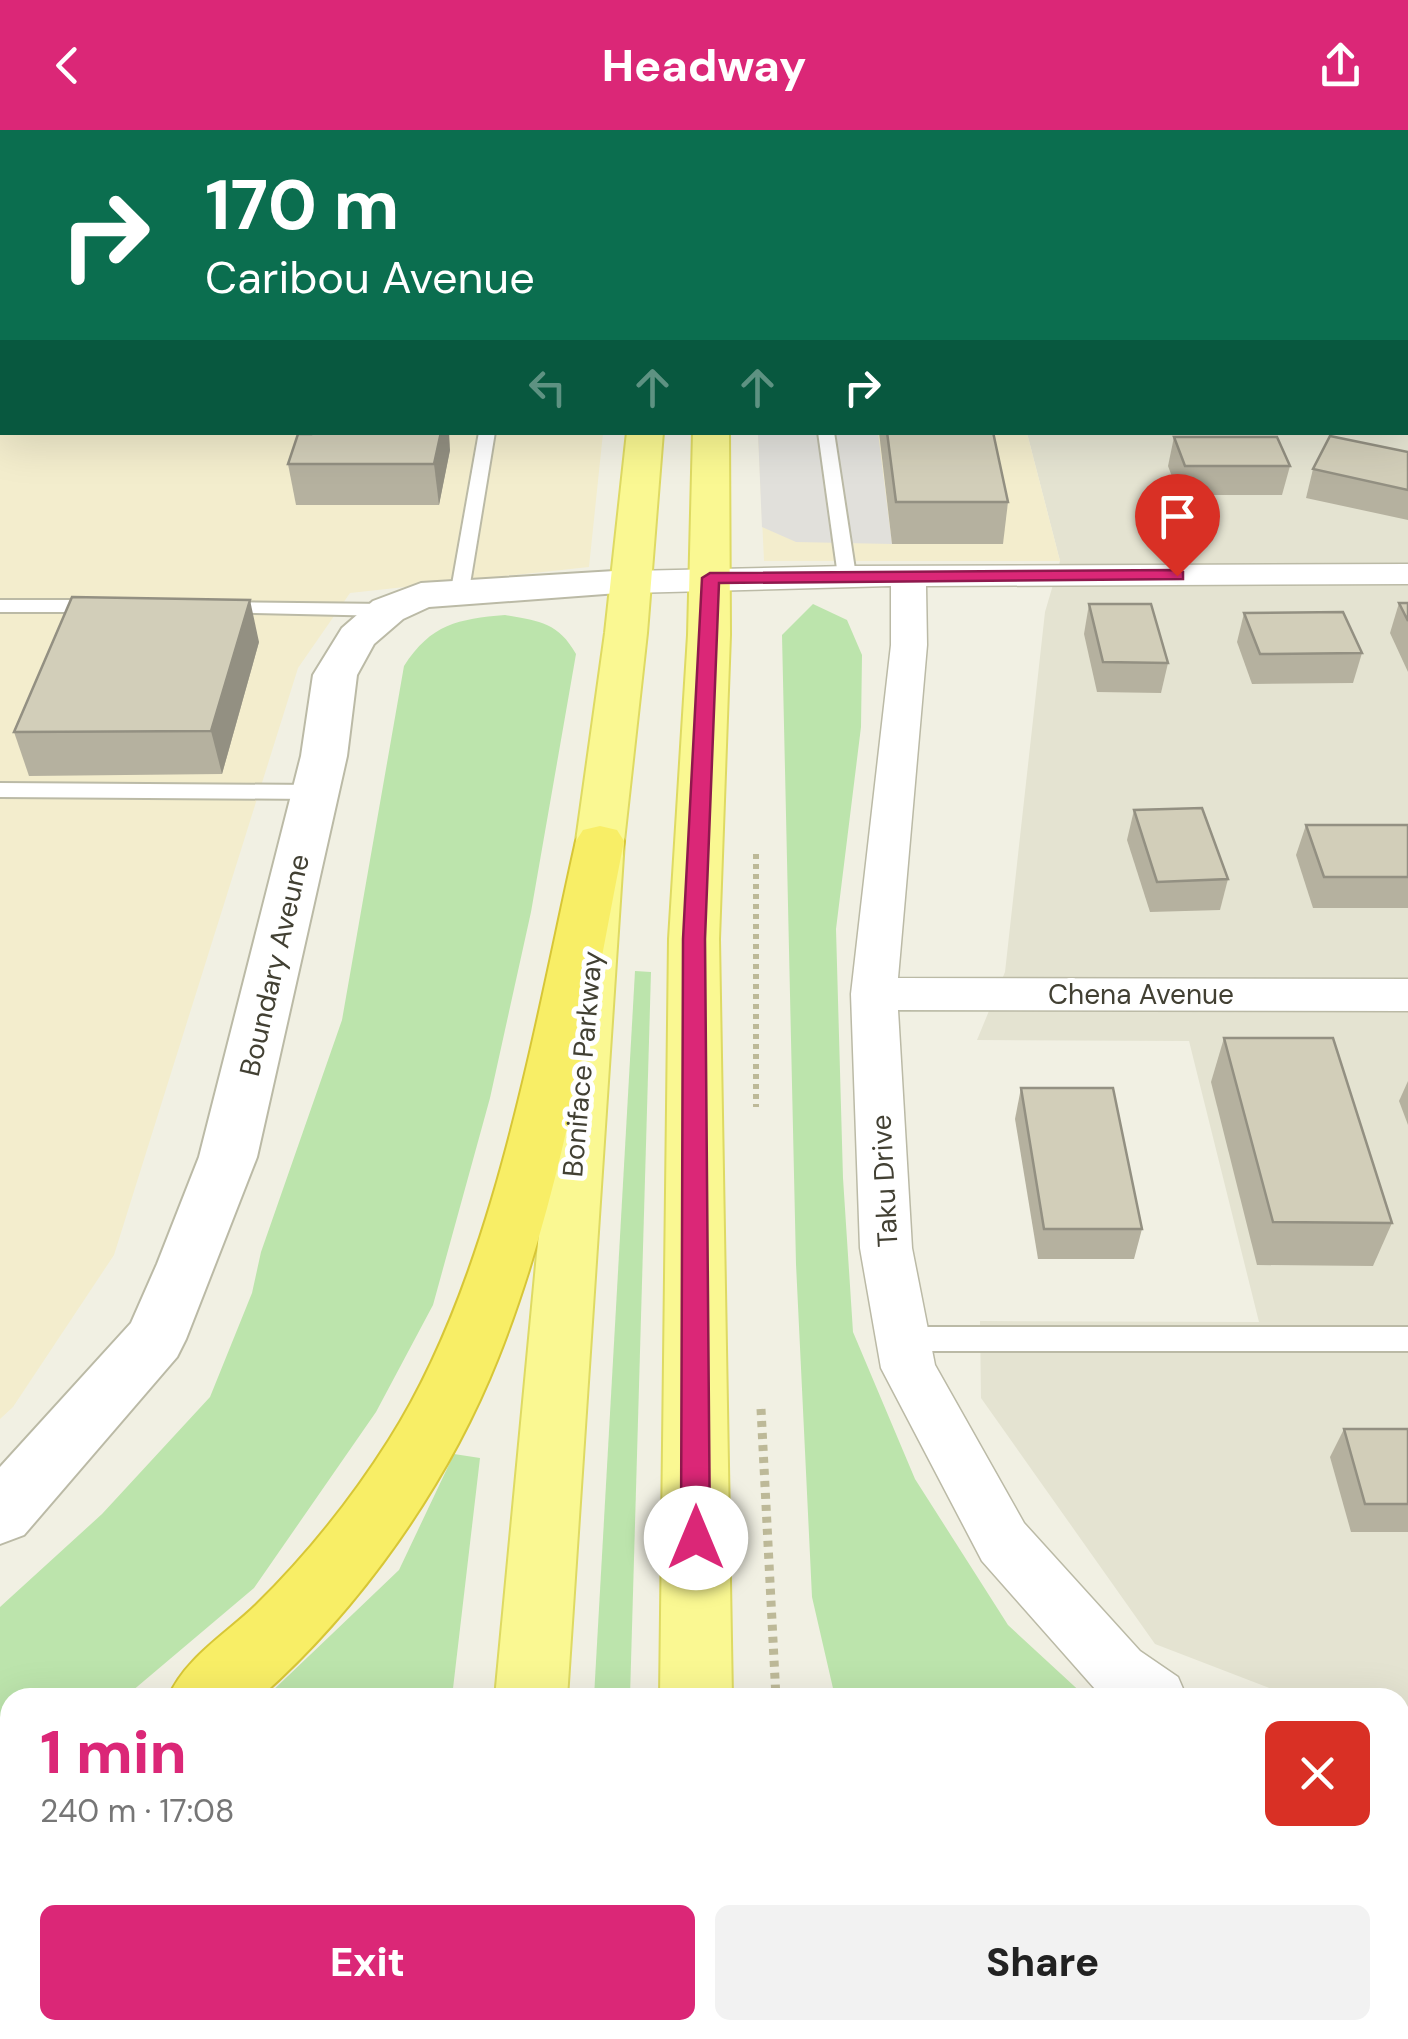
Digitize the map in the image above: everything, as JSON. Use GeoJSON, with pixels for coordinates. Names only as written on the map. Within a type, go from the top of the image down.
{"type":"FeatureCollection","features":[{"type":"Feature","properties":{"kind":"highway"},"geometry":{"type":"LineString","coordinates":[[214,1688],[288,1618],[339,1560],[387,1497],[462,1369],[530,1164],[600,841]]}},
{"type":"Feature","properties":{"kind":"main road","name":"Boniface Parkway"},"geometry":{"type":"LineString","coordinates":[[532,1688],[600,841],[645,435]]}},
{"type":"Feature","properties":{"kind":"main road"},"geometry":{"type":"LineString","coordinates":[[696,1688],[694,939],[710,578],[711,435]]}},
{"type":"Feature","properties":{"kind":"street"},"geometry":{"type":"LineString","coordinates":[[631,582],[847,576],[1408,574]]}},
{"type":"Feature","properties":{"kind":"street","name":"Taku Drive"},"geometry":{"type":"LineString","coordinates":[[908,577],[908,644],[874,994],[886,1248],[908,1368],[1002,1542],[1118,1672],[1141,1688]]}},
{"type":"Feature","properties":{"kind":"street","name":"Boundary Aveune"},"geometry":{"type":"LineString","coordinates":[[0,1514],[144,1352],[162,1324],[228,1157],[324,756],[334,675],[357,638],[388,610],[421,595],[631,582]]}},
{"type":"Feature","properties":{"kind":"street","name":"Chena Avenue"},"geometry":{"type":"LineString","coordinates":[[874,994],[1408,995]]}},
{"type":"Feature","properties":{"kind":"lane"},"geometry":{"type":"LineString","coordinates":[[460,590],[486,435]]}},
{"type":"Feature","properties":{"kind":"lane"},"geometry":{"type":"LineString","coordinates":[[826,435],[847,576]]}},
{"type":"Feature","properties":{"kind":"lane"},"geometry":{"type":"LineString","coordinates":[[0,606],[121,606]]}},
{"type":"Feature","properties":{"kind":"lane"},"geometry":{"type":"LineString","coordinates":[[201,608],[388,610]]}},
{"type":"Feature","properties":{"kind":"lane"},"geometry":{"type":"LineString","coordinates":[[0,790],[315,792]]}},
{"type":"Feature","properties":{"kind":"lane"},"geometry":{"type":"LineString","coordinates":[[902,1338],[1408,1339]]}},
{"type":"Feature","properties":{"kind":"path"},"geometry":{"type":"LineString","coordinates":[[756,839],[756,1115]]}},
{"type":"Feature","properties":{"kind":"path"},"geometry":{"type":"LineString","coordinates":[[761,1406],[775,1688]]}},
{"type":"Feature","properties":{"kind":"shaded area"},"geometry":{"type":"Polygon","coordinates":[[[0,435],[603,435],[589,567],[350,593],[298,668],[114,1255],[13,1407],[0,1419],[0,435]]]}},
{"type":"Feature","properties":{"kind":"shaded area"},"geometry":{"type":"Polygon","coordinates":[[[758,435],[1028,435],[1060,561],[764,561],[758,435]]]}},
{"type":"Feature","properties":{"kind":"shaded area"},"geometry":{"type":"Polygon","coordinates":[[[758,435],[878,435],[892,544],[796,542],[762,527],[758,435]]]}},
{"type":"Feature","properties":{"kind":"shaded area"},"geometry":{"type":"Polygon","coordinates":[[[1028,435],[1408,435],[1408,1688],[1270,1688],[1155,1644],[981,1398],[980,1321],[1259,1322],[1189,1041],[977,1040],[1005,972],[1045,612],[1060,561],[1028,435]]]}},
{"type":"Feature","properties":{"kind":"green space"},"geometry":{"type":"Polygon","coordinates":[[[813,604],[847,620],[862,655],[861,727],[836,929],[843,1178],[853,1332],[915,1479],[1008,1625],[1076,1688],[833,1688],[812,1597],[796,1264],[782,635],[813,604]]]}},
{"type":"Feature","properties":{"kind":"green space"},"geometry":{"type":"Polygon","coordinates":[[[505,615],[538,622],[555,629],[576,654],[531,912],[490,1098],[433,1305],[376,1412],[254,1588],[136,1688],[0,1688],[0,1607],[102,1514],[210,1397],[252,1293],[261,1252],[342,1020],[404,666],[435,632],[473,619],[505,615]]]}},
{"type":"Feature","properties":{"kind":"green space"},"geometry":{"type":"Polygon","coordinates":[[[635,971],[651,972],[630,1688],[595,1688],[635,971]]]}},
{"type":"Feature","properties":{"kind":"green space"},"geometry":{"type":"Polygon","coordinates":[[[454,1454],[480,1458],[453,1688],[275,1688],[399,1570],[454,1454]]]}},
{"type":"Feature","properties":{"kind":"building"},"geometry":{"type":"Polygon","coordinates":[[[298,435],[440,435],[434,464],[288,464],[298,435]]]}},
{"type":"Feature","properties":{"kind":"building"},"geometry":{"type":"Polygon","coordinates":[[[887,435],[994,435],[1008,502],[896,502],[887,435]]]}},
{"type":"Feature","properties":{"kind":"building"},"geometry":{"type":"Polygon","coordinates":[[[1330,436],[1408,452],[1408,490],[1313,469],[1330,436]]]}},
{"type":"Feature","properties":{"kind":"building"},"geometry":{"type":"Polygon","coordinates":[[[1174,437],[1277,437],[1290,466],[1185,466],[1174,437]]]}},
{"type":"Feature","properties":{"kind":"building"},"geometry":{"type":"Polygon","coordinates":[[[72,597],[250,600],[211,731],[14,732],[72,597]]]}},
{"type":"Feature","properties":{"kind":"building"},"geometry":{"type":"Polygon","coordinates":[[[1399,603],[1408,603],[1408,621],[1399,603]]]}},
{"type":"Feature","properties":{"kind":"building"},"geometry":{"type":"Polygon","coordinates":[[[1089,604],[1151,604],[1168,663],[1103,662],[1089,604]]]}},
{"type":"Feature","properties":{"kind":"building"},"geometry":{"type":"Polygon","coordinates":[[[1343,612],[1362,653],[1260,654],[1244,613],[1343,612]]]}},
{"type":"Feature","properties":{"kind":"building"},"geometry":{"type":"Polygon","coordinates":[[[1202,808],[1228,879],[1157,882],[1134,810],[1202,808]]]}},
{"type":"Feature","properties":{"kind":"building"},"geometry":{"type":"Polygon","coordinates":[[[1306,825],[1408,825],[1408,877],[1324,877],[1306,825]]]}},
{"type":"Feature","properties":{"kind":"building"},"geometry":{"type":"Polygon","coordinates":[[[1224,1038],[1333,1038],[1392,1223],[1273,1222],[1224,1038]]]}},
{"type":"Feature","properties":{"kind":"building"},"geometry":{"type":"Polygon","coordinates":[[[1021,1088],[1113,1088],[1142,1229],[1044,1229],[1021,1088]]]}},
{"type":"Feature","properties":{"kind":"building"},"geometry":{"type":"Polygon","coordinates":[[[1344,1429],[1408,1429],[1408,1504],[1365,1504],[1344,1429]]]}},
{"type":"Feature","properties":{"kind":"route"},"geometry":{"type":"LineString","coordinates":[[696,1538],[694,939],[710,578],[1177,576]]}}]}
